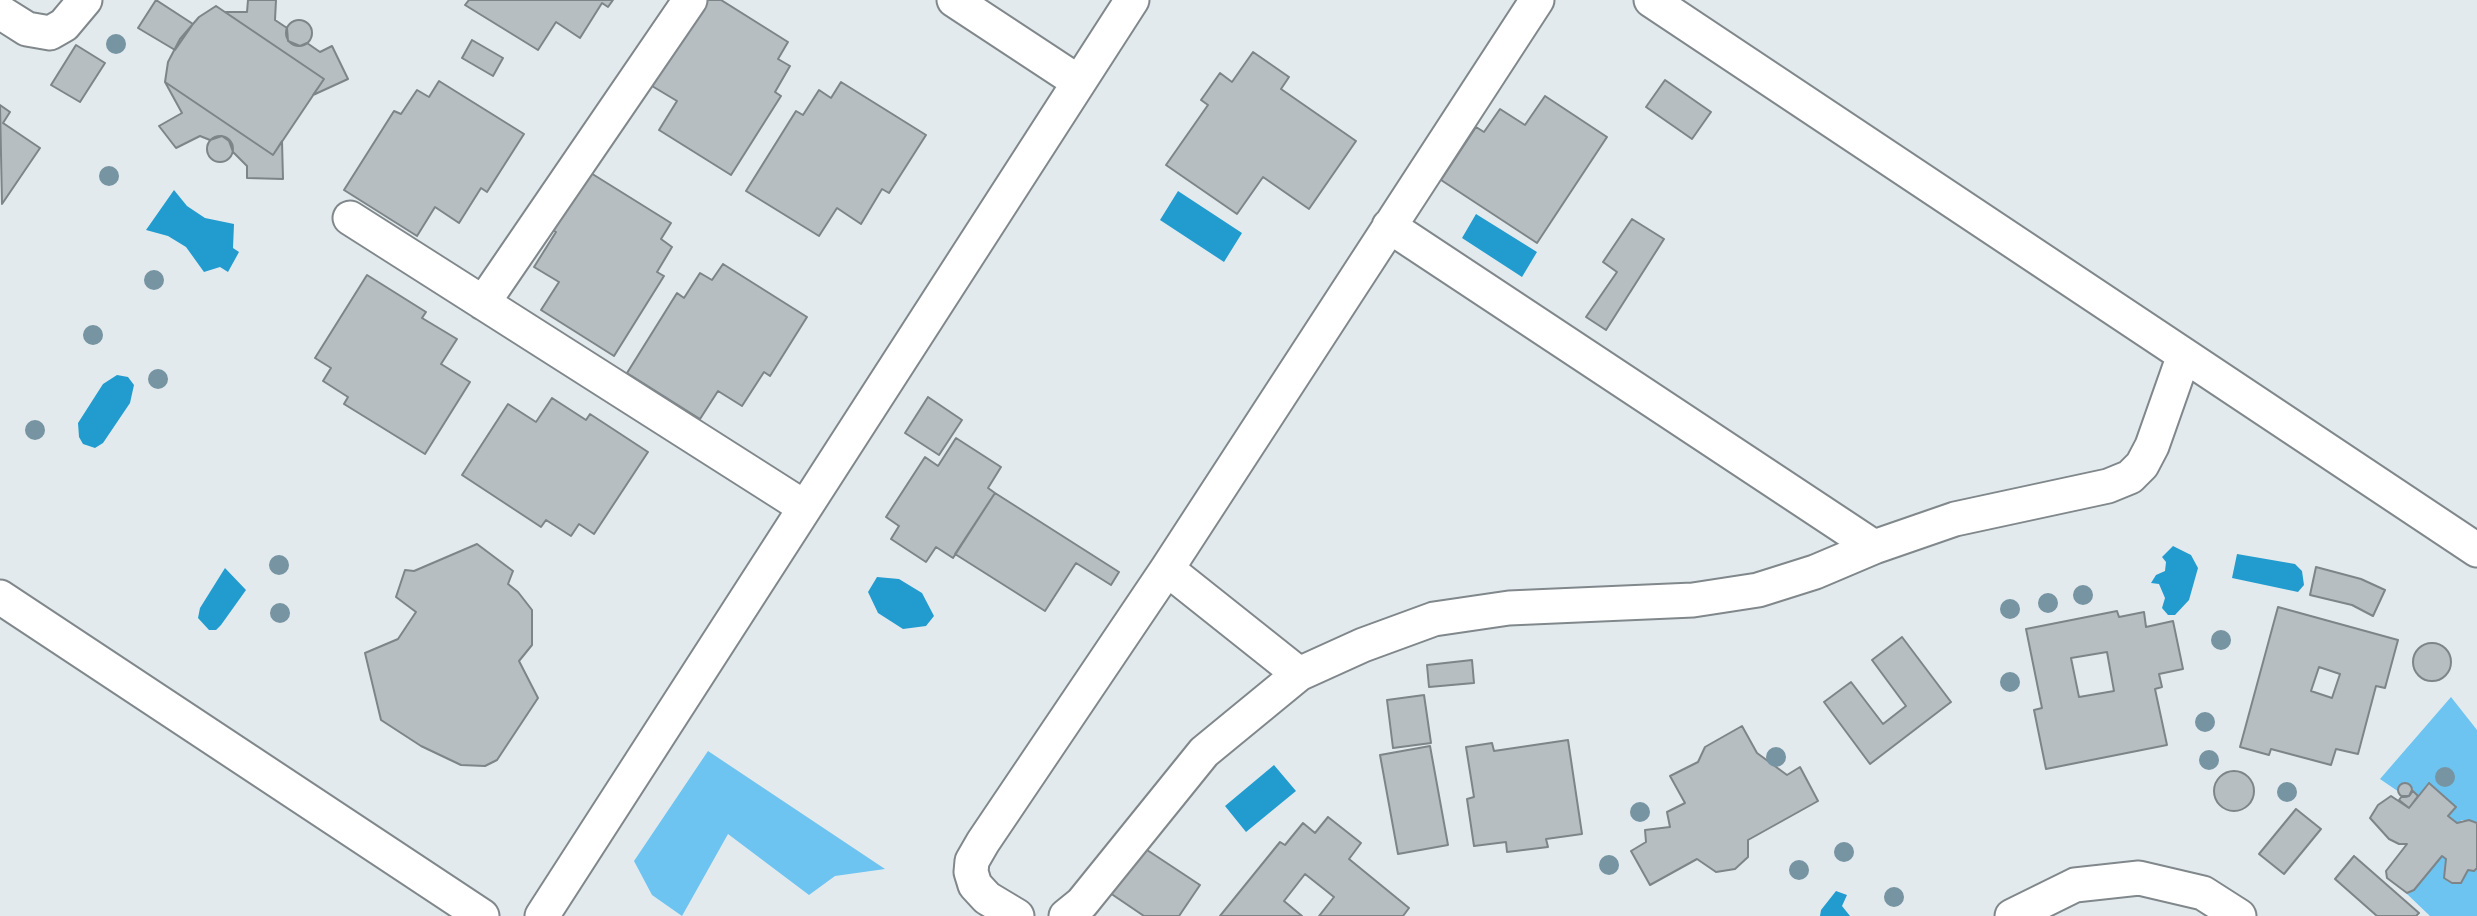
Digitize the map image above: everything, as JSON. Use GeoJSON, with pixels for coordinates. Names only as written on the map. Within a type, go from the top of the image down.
{"type":"FeatureCollection","features":[{"type":"Feature","properties":{"kind":"street"},"geometry":{"type":"LineString","coordinates":[[0,12],[27,29],[50,33],[64,25],[85,0]]}},
{"type":"Feature","properties":{"kind":"street"},"geometry":{"type":"LineString","coordinates":[[483,303],[690,0]]}},
{"type":"Feature","properties":{"kind":"street"},"geometry":{"type":"LineString","coordinates":[[954,0],[1077,81]]}},
{"type":"Feature","properties":{"kind":"street"},"geometry":{"type":"LineString","coordinates":[[542,916],[1077,81],[1132,0]]}},
{"type":"Feature","properties":{"kind":"street"},"geometry":{"type":"LineString","coordinates":[[1017,916],[987,898],[975,885],[971,872],[972,861],[1167,569],[1537,0]]}},
{"type":"Feature","properties":{"kind":"street"},"geometry":{"type":"LineString","coordinates":[[1651,0],[2477,550]]}},
{"type":"Feature","properties":{"kind":"street"},"geometry":{"type":"LineString","coordinates":[[350,218],[804,507]]}},
{"type":"Feature","properties":{"kind":"street"},"geometry":{"type":"LineString","coordinates":[[1389,226],[1874,547]]}},
{"type":"Feature","properties":{"kind":"street"},"geometry":{"type":"LineString","coordinates":[[1066,916],[1082,903],[1204,752],[1299,674],[1363,645],[1434,619],[1509,608],[1693,600],[1758,590],[1815,572],[1874,547],[1955,519],[2108,486],[2130,477],[2142,465],[2152,446],[2184,355]]}},
{"type":"Feature","properties":{"kind":"street"},"geometry":{"type":"LineString","coordinates":[[1167,569],[1299,674]]}},
{"type":"Feature","properties":{"kind":"street"},"geometry":{"type":"LineString","coordinates":[[3,606],[482,916]]}},
{"type":"Feature","properties":{"kind":"street"},"geometry":{"type":"LineString","coordinates":[[2012,916],[2075,885],[2139,878],[2203,893],[2239,916]]}},
{"type":"Feature","properties":{"kind":"shaded area"},"geometry":{"type":"Polygon","coordinates":[[[174,190],[187,206],[205,218],[234,224],[233,248],[239,252],[228,272],[220,267],[204,272],[186,247],[168,236],[146,230],[174,190]]]}},
{"type":"Feature","properties":{"kind":"shaded area"},"geometry":{"type":"Polygon","coordinates":[[[1178,191],[1242,233],[1224,262],[1160,220],[1178,191]]]}},
{"type":"Feature","properties":{"kind":"shaded area"},"geometry":{"type":"Polygon","coordinates":[[[1476,214],[1537,252],[1522,277],[1462,238],[1476,214]]]}},
{"type":"Feature","properties":{"kind":"shaded area"},"geometry":{"type":"Polygon","coordinates":[[[117,375],[128,377],[134,385],[130,403],[103,443],[95,448],[83,444],[79,437],[78,423],[103,384],[117,375]]]}},
{"type":"Feature","properties":{"kind":"shaded area"},"geometry":{"type":"Polygon","coordinates":[[[2173,546],[2191,555],[2198,568],[2189,600],[2175,615],[2168,615],[2162,608],[2165,598],[2159,584],[2151,583],[2156,575],[2165,571],[2166,562],[2162,557],[2173,546]]]}},
{"type":"Feature","properties":{"kind":"shaded area"},"geometry":{"type":"Polygon","coordinates":[[[2237,554],[2295,564],[2302,571],[2304,585],[2298,592],[2232,578],[2237,554]]]}},
{"type":"Feature","properties":{"kind":"shaded area"},"geometry":{"type":"Polygon","coordinates":[[[225,568],[246,590],[221,625],[216,630],[209,630],[198,618],[200,608],[225,568]]]}},
{"type":"Feature","properties":{"kind":"shaded area"},"geometry":{"type":"Polygon","coordinates":[[[877,577],[899,579],[922,593],[934,616],[926,626],[903,629],[878,613],[868,592],[877,577]]]}},
{"type":"Feature","properties":{"kind":"shaded area"},"geometry":{"type":"Polygon","coordinates":[[[2451,697],[2477,730],[2477,823],[2462,820],[2457,823],[2448,816],[2456,807],[2429,783],[2418,796],[2408,783],[2399,786],[2399,792],[2380,779],[2451,697]]]}},
{"type":"Feature","properties":{"kind":"shaded area"},"geometry":{"type":"Polygon","coordinates":[[[708,751],[885,869],[835,876],[809,895],[728,834],[682,916],[652,895],[634,861],[708,751]]]}},
{"type":"Feature","properties":{"kind":"shaded area"},"geometry":{"type":"Polygon","coordinates":[[[1274,765],[1296,791],[1246,832],[1225,806],[1274,765]]]}},
{"type":"Feature","properties":{"kind":"shaded area"},"geometry":{"type":"Polygon","coordinates":[[[2442,856],[2446,859],[2444,878],[2452,883],[2461,883],[2468,870],[2477,868],[2477,916],[2430,916],[2407,894],[2414,890],[2442,856]]]}},
{"type":"Feature","properties":{"kind":"shaded area"},"geometry":{"type":"Polygon","coordinates":[[[1836,891],[1847,895],[1842,906],[1850,916],[1820,916],[1821,910],[1836,891]]]}},
{"type":"Feature","properties":{"kind":"building"},"geometry":{"type":"Polygon","coordinates":[[[156,0],[193,24],[175,50],[138,28],[156,0]]]}},
{"type":"Feature","properties":{"kind":"building"},"geometry":{"type":"Polygon","coordinates":[[[248,0],[276,0],[275,20],[287,28],[288,41],[300,46],[307,43],[320,52],[332,46],[348,79],[313,95],[324,79],[225,12],[247,12],[248,0]]]}},
{"type":"Feature","properties":{"kind":"building"},"geometry":{"type":"Polygon","coordinates":[[[469,0],[613,0],[608,7],[602,3],[580,38],[556,22],[538,50],[465,5],[469,0]]]}},
{"type":"Feature","properties":{"kind":"building"},"geometry":{"type":"Polygon","coordinates":[[[697,0],[721,0],[788,42],[778,59],[790,66],[775,92],[781,96],[731,175],[659,130],[677,101],[652,86],[674,52],[697,0]]]}},
{"type":"Feature","properties":{"kind":"building"},"geometry":{"type":"Polygon","coordinates":[[[216,6],[324,79],[273,155],[165,82],[168,62],[180,39],[199,17],[216,6]]]}},
{"type":"Feature","properties":{"kind":"building"},"geometry":{"type":"Polygon","coordinates":[[[299,20],[308,24],[312,33],[308,42],[299,46],[290,42],[286,33],[290,24],[299,20]]]}},
{"type":"Feature","properties":{"kind":"building"},"geometry":{"type":"Polygon","coordinates":[[[472,40],[503,58],[493,76],[462,58],[472,40]]]}},
{"type":"Feature","properties":{"kind":"building"},"geometry":{"type":"Polygon","coordinates":[[[76,45],[105,63],[80,102],[51,85],[76,45]]]}},
{"type":"Feature","properties":{"kind":"building"},"geometry":{"type":"Polygon","coordinates":[[[1253,52],[1289,77],[1281,89],[1356,141],[1309,209],[1263,177],[1237,214],[1166,165],[1208,105],[1201,100],[1220,73],[1232,82],[1253,52]]]}},
{"type":"Feature","properties":{"kind":"building"},"geometry":{"type":"Polygon","coordinates":[[[1665,80],[1711,112],[1692,139],[1646,107],[1665,80]]]}},
{"type":"Feature","properties":{"kind":"building"},"geometry":{"type":"Polygon","coordinates":[[[439,81],[524,134],[487,192],[481,188],[459,223],[435,207],[417,236],[344,190],[394,111],[401,114],[417,90],[429,97],[439,81]]]}},
{"type":"Feature","properties":{"kind":"building"},"geometry":{"type":"Polygon","coordinates":[[[165,82],[273,155],[282,141],[283,179],[247,178],[247,166],[233,152],[229,141],[222,136],[210,140],[200,136],[176,148],[159,126],[182,113],[165,82]]]}},
{"type":"Feature","properties":{"kind":"building"},"geometry":{"type":"Polygon","coordinates":[[[841,82],[926,135],[889,193],[882,189],[861,224],[837,208],[819,236],[746,191],[796,111],[803,115],[819,90],[831,98],[841,82]]]}},
{"type":"Feature","properties":{"kind":"building"},"geometry":{"type":"Polygon","coordinates":[[[1545,96],[1607,137],[1537,243],[1441,180],[1476,127],[1484,132],[1500,109],[1525,125],[1545,96]]]}},
{"type":"Feature","properties":{"kind":"building"},"geometry":{"type":"Polygon","coordinates":[[[0,105],[10,112],[3,123],[40,148],[2,204],[0,105]]]}},
{"type":"Feature","properties":{"kind":"building"},"geometry":{"type":"Polygon","coordinates":[[[220,136],[229,140],[233,149],[229,158],[220,162],[211,158],[207,149],[211,140],[220,136]]]}},
{"type":"Feature","properties":{"kind":"building"},"geometry":{"type":"Polygon","coordinates":[[[586,170],[671,223],[661,239],[672,247],[657,272],[664,276],[614,356],[541,310],[559,282],[534,267],[556,232],[549,228],[586,170]]]}},
{"type":"Feature","properties":{"kind":"building"},"geometry":{"type":"Polygon","coordinates":[[[1632,219],[1664,239],[1606,330],[1586,317],[1617,272],[1603,262],[1632,219]]]}},
{"type":"Feature","properties":{"kind":"building"},"geometry":{"type":"Polygon","coordinates":[[[723,264],[807,317],[770,376],[764,372],[742,406],[718,391],[700,419],[627,373],[677,293],[684,298],[700,273],[712,280],[723,264]]]}},
{"type":"Feature","properties":{"kind":"building"},"geometry":{"type":"Polygon","coordinates":[[[367,275],[426,312],[422,318],[457,339],[441,364],[470,382],[425,454],[344,404],[348,397],[323,381],[331,368],[315,358],[367,275]]]}},
{"type":"Feature","properties":{"kind":"building"},"geometry":{"type":"Polygon","coordinates":[[[928,397],[962,420],[939,455],[905,433],[928,397]]]}},
{"type":"Feature","properties":{"kind":"building"},"geometry":{"type":"Polygon","coordinates":[[[552,398],[586,420],[590,414],[648,452],[594,534],[579,524],[571,536],[546,520],[541,527],[462,475],[508,404],[536,422],[552,398]]]}},
{"type":"Feature","properties":{"kind":"building"},"geometry":{"type":"Polygon","coordinates":[[[956,438],[1001,467],[988,488],[995,493],[953,558],[936,547],[926,562],[891,539],[899,526],[886,517],[925,457],[938,466],[956,438]]]}},
{"type":"Feature","properties":{"kind":"building"},"geometry":{"type":"Polygon","coordinates":[[[995,493],[1119,572],[1111,585],[1076,563],[1045,611],[955,554],[995,493]]]}},
{"type":"Feature","properties":{"kind":"building"},"geometry":{"type":"Polygon","coordinates":[[[477,544],[513,571],[508,584],[532,610],[532,645],[519,661],[538,698],[497,760],[485,766],[461,765],[421,746],[381,720],[365,653],[398,639],[416,612],[396,597],[405,570],[414,571],[477,544]]]}},
{"type":"Feature","properties":{"kind":"building"},"geometry":{"type":"Polygon","coordinates":[[[2316,567],[2361,579],[2385,590],[2373,616],[2352,605],[2310,595],[2316,567]]]}},
{"type":"Feature","properties":{"kind":"building"},"geometry":{"type":"Polygon","coordinates":[[[2278,607],[2398,640],[2385,688],[2376,686],[2358,754],[2336,749],[2331,765],[2271,749],[2269,755],[2240,747],[2278,607]],[[2319,667],[2311,691],[2332,698],[2340,674],[2319,667]]]}},
{"type":"Feature","properties":{"kind":"building"},"geometry":{"type":"Polygon","coordinates":[[[2117,611],[2119,617],[2144,612],[2146,627],[2173,621],[2183,669],[2159,674],[2162,687],[2155,689],[2167,745],[2046,769],[2034,710],[2042,708],[2026,629],[2117,611]],[[2107,652],[2071,658],[2079,697],[2114,691],[2107,652]]]}},
{"type":"Feature","properties":{"kind":"building"},"geometry":{"type":"Polygon","coordinates":[[[1902,637],[1951,702],[1870,764],[1824,702],[1851,682],[1883,724],[1906,706],[1872,660],[1902,637]]]}},
{"type":"Feature","properties":{"kind":"building"},"geometry":{"type":"Polygon","coordinates":[[[2432,643],[2445,649],[2451,662],[2445,675],[2432,681],[2419,675],[2413,662],[2419,649],[2432,643]]]}},
{"type":"Feature","properties":{"kind":"building"},"geometry":{"type":"Polygon","coordinates":[[[1472,660],[1474,683],[1429,687],[1427,665],[1472,660]]]}},
{"type":"Feature","properties":{"kind":"building"},"geometry":{"type":"Polygon","coordinates":[[[1424,695],[1431,743],[1393,748],[1387,700],[1424,695]]]}},
{"type":"Feature","properties":{"kind":"building"},"geometry":{"type":"Polygon","coordinates":[[[1742,726],[1757,753],[1787,775],[1800,767],[1818,801],[1748,840],[1748,857],[1735,869],[1716,872],[1697,859],[1650,885],[1631,851],[1646,842],[1645,830],[1670,827],[1667,812],[1685,803],[1670,776],[1698,762],[1705,747],[1742,726]]]}},
{"type":"Feature","properties":{"kind":"building"},"geometry":{"type":"Polygon","coordinates":[[[1568,740],[1582,834],[1546,839],[1548,847],[1507,852],[1506,842],[1474,846],[1467,799],[1474,797],[1466,747],[1492,743],[1494,751],[1568,740]]]}},
{"type":"Feature","properties":{"kind":"building"},"geometry":{"type":"Polygon","coordinates":[[[1430,746],[1448,845],[1398,854],[1380,755],[1430,746]]]}},
{"type":"Feature","properties":{"kind":"building"},"geometry":{"type":"Polygon","coordinates":[[[2234,771],[2248,777],[2254,791],[2248,805],[2234,811],[2220,805],[2214,791],[2220,777],[2234,771]]]}},
{"type":"Feature","properties":{"kind":"building"},"geometry":{"type":"Polygon","coordinates":[[[2405,783],[2410,785],[2410,795],[2405,797],[2400,795],[2398,790],[2400,785],[2405,783]]]}},
{"type":"Feature","properties":{"kind":"building"},"geometry":{"type":"Polygon","coordinates":[[[2429,783],[2456,807],[2448,816],[2457,823],[2469,820],[2477,823],[2477,868],[2474,871],[2468,870],[2461,883],[2452,883],[2444,878],[2446,859],[2442,856],[2414,890],[2407,893],[2387,878],[2386,871],[2407,844],[2399,844],[2389,839],[2370,818],[2378,805],[2391,796],[2409,808],[2429,783]]]}},
{"type":"Feature","properties":{"kind":"building"},"geometry":{"type":"Polygon","coordinates":[[[2412,790],[2418,796],[2409,808],[2399,800],[2402,796],[2409,796],[2412,790]]]}},
{"type":"Feature","properties":{"kind":"building"},"geometry":{"type":"Polygon","coordinates":[[[2296,809],[2321,829],[2284,874],[2259,854],[2296,809]]]}},
{"type":"Feature","properties":{"kind":"building"},"geometry":{"type":"Polygon","coordinates":[[[1328,817],[1361,843],[1349,859],[1409,908],[1403,916],[1319,916],[1334,897],[1305,874],[1284,901],[1302,916],[1220,916],[1280,842],[1285,845],[1303,823],[1315,833],[1328,817]]]}},
{"type":"Feature","properties":{"kind":"building"},"geometry":{"type":"Polygon","coordinates":[[[1141,846],[1200,885],[1179,916],[1144,916],[1110,893],[1141,846]]]}},
{"type":"Feature","properties":{"kind":"building"},"geometry":{"type":"Polygon","coordinates":[[[2354,856],[2419,913],[2416,916],[2377,916],[2335,879],[2354,856]]]}}]}
